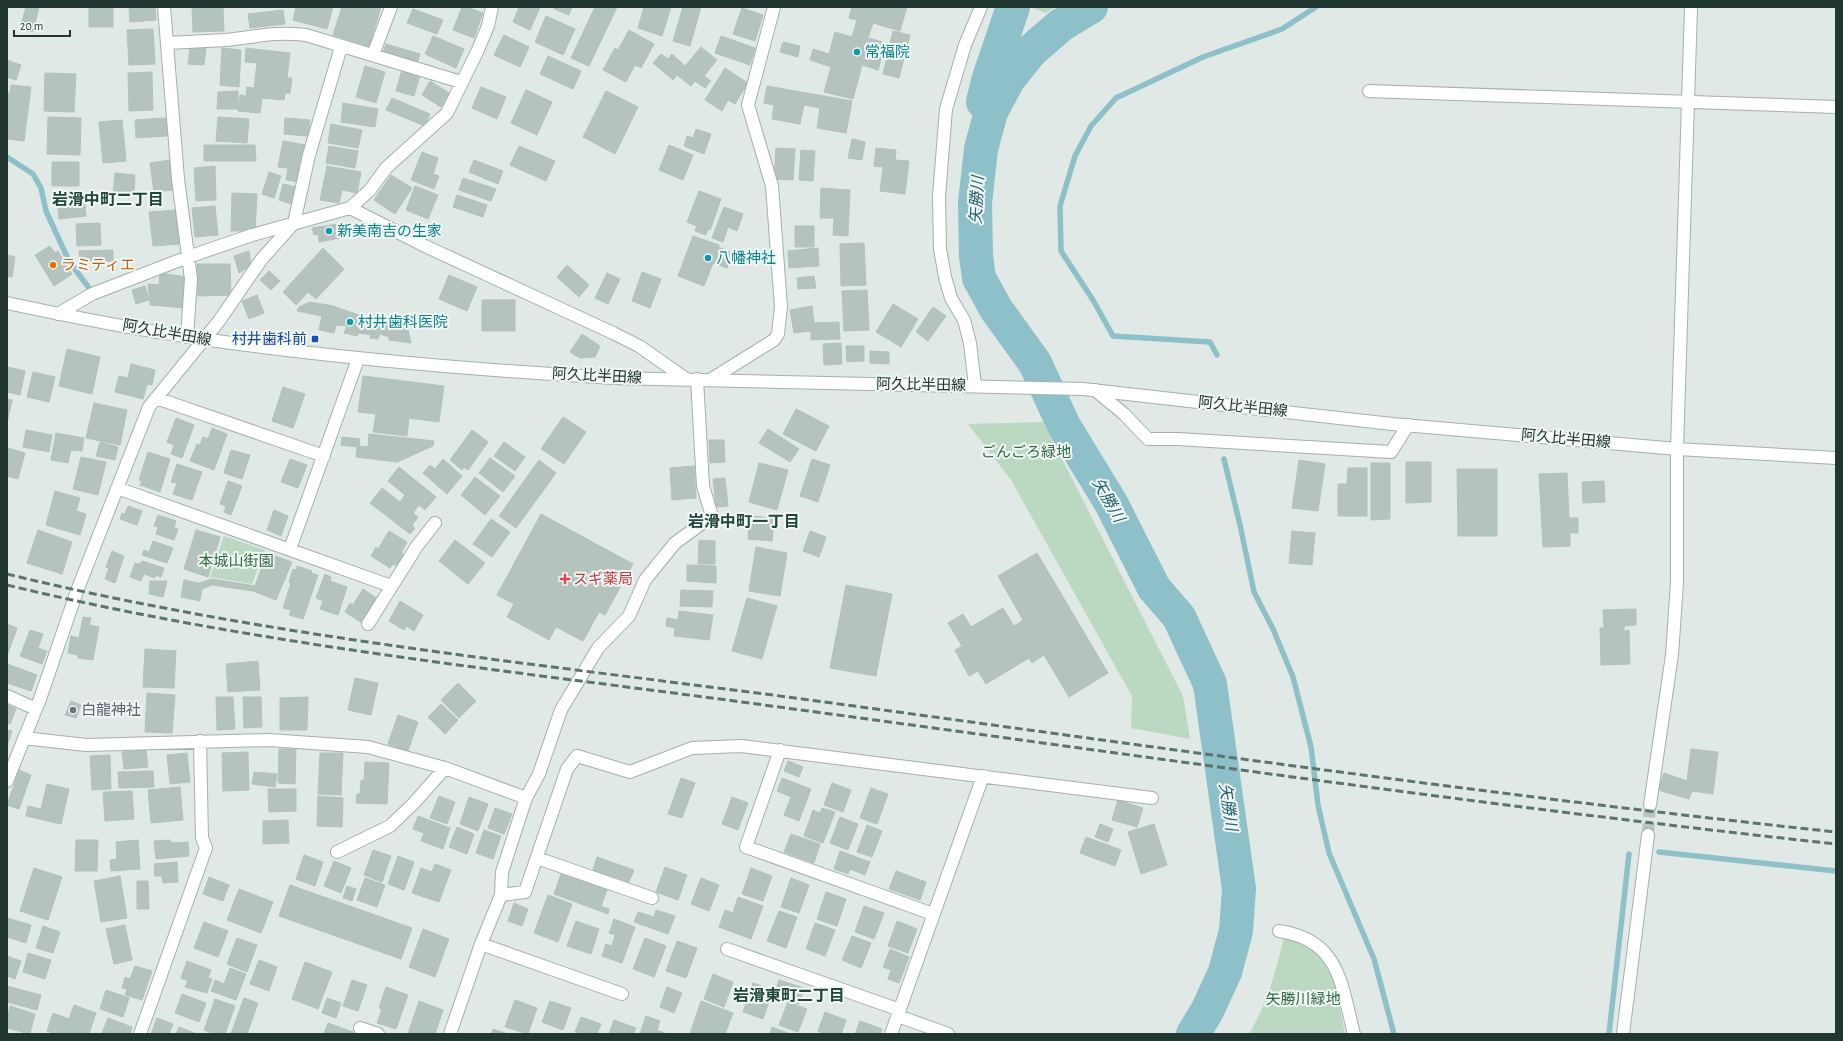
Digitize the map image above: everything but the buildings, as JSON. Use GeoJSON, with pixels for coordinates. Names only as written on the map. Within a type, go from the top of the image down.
{"type":"FeatureCollection","features":[{"type":"Feature","properties":{"kind":"street"},"geometry":{"type":"LineString","coordinates":[[164,7],[178,179],[191,279],[187,337]]}},
{"type":"Feature","properties":{"kind":"street"},"geometry":{"type":"LineString","coordinates":[[373,55],[391,7]]}},
{"type":"Feature","properties":{"kind":"street"},"geometry":{"type":"LineString","coordinates":[[58,314],[92,294],[188,257],[294,223],[350,208],[370,190],[386,168],[447,113],[485,32],[492,7]]}},
{"type":"Feature","properties":{"kind":"street"},"geometry":{"type":"LineString","coordinates":[[710,380],[774,340],[778,334],[781,308],[772,186],[748,105],[774,7]]}},
{"type":"Feature","properties":{"kind":"street"},"geometry":{"type":"LineString","coordinates":[[975,386],[970,343],[964,320],[951,298],[945,277],[940,249],[939,196],[946,109],[965,45],[981,7]]}},
{"type":"Feature","properties":{"kind":"street"},"geometry":{"type":"LineString","coordinates":[[1650,805],[1672,656],[1677,582],[1676,449],[1691,7]]}},
{"type":"Feature","properties":{"kind":"street"},"geometry":{"type":"LineString","coordinates":[[167,43],[226,40],[272,32],[306,35],[340,47],[373,55],[461,82]]}},
{"type":"Feature","properties":{"kind":"street"},"geometry":{"type":"LineString","coordinates":[[7,781],[36,708],[77,591],[149,407],[202,339],[219,320],[261,260],[294,223],[309,155],[340,47]]}},
{"type":"Feature","properties":{"kind":"street"},"geometry":{"type":"LineString","coordinates":[[1369,91],[1836,107]]}},
{"type":"Feature","properties":{"kind":"street"},"geometry":{"type":"LineString","coordinates":[[350,208],[425,246],[586,319],[639,346],[691,379],[703,486],[712,516],[675,543],[645,580],[628,616],[598,648],[561,710],[539,774],[526,798],[502,872],[501,895],[481,944],[450,1034]]}},
{"type":"Feature","properties":{"kind":"street","name":"阿久比半田線"},"geometry":{"type":"LineString","coordinates":[[7,303],[58,314],[187,337],[358,359],[535,373],[710,380],[1089,389],[1408,425],[1676,449],[1836,458]]}},
{"type":"Feature","properties":{"kind":"street"},"geometry":{"type":"LineString","coordinates":[[290,549],[358,359]]}},
{"type":"Feature","properties":{"kind":"street"},"geometry":{"type":"LineString","coordinates":[[1089,389],[1124,414],[1148,440],[1177,439],[1391,452],[1408,425]]}},
{"type":"Feature","properties":{"kind":"street"},"geometry":{"type":"LineString","coordinates":[[156,398],[324,456]]}},
{"type":"Feature","properties":{"kind":"street"},"geometry":{"type":"LineString","coordinates":[[117,488],[391,586]]}},
{"type":"Feature","properties":{"kind":"street"},"geometry":{"type":"LineString","coordinates":[[368,624],[417,546],[435,523]]}},
{"type":"Feature","properties":{"kind":"street"},"geometry":{"type":"LineString","coordinates":[[7,696],[36,708]]}},
{"type":"Feature","properties":{"kind":"street"},"geometry":{"type":"LineString","coordinates":[[24,738],[86,745],[269,740],[368,747],[445,768],[526,798]]}},
{"type":"Feature","properties":{"kind":"street"},"geometry":{"type":"LineString","coordinates":[[140,1034],[206,848],[202,838],[200,741]]}},
{"type":"Feature","properties":{"kind":"street"},"geometry":{"type":"LineString","coordinates":[[501,895],[525,892],[567,769],[577,756],[630,772],[692,748],[741,746],[1152,798]]}},
{"type":"Feature","properties":{"kind":"street"},"geometry":{"type":"LineString","coordinates":[[780,750],[746,847],[933,914]]}},
{"type":"Feature","properties":{"kind":"street"},"geometry":{"type":"LineString","coordinates":[[336,852],[390,826],[414,803],[445,768]]}},
{"type":"Feature","properties":{"kind":"street"},"geometry":{"type":"LineString","coordinates":[[891,1034],[982,776]]}},
{"type":"Feature","properties":{"kind":"street"},"geometry":{"type":"LineString","coordinates":[[1623,1034],[1648,835]]}},
{"type":"Feature","properties":{"kind":"street"},"geometry":{"type":"LineString","coordinates":[[537,858],[652,898]]}},
{"type":"Feature","properties":{"kind":"street"},"geometry":{"type":"LineString","coordinates":[[1278,931],[1294,934],[1311,941],[1326,954],[1337,969],[1354,1034]]}},
{"type":"Feature","properties":{"kind":"street"},"geometry":{"type":"LineString","coordinates":[[481,944],[622,994]]}},
{"type":"Feature","properties":{"kind":"street"},"geometry":{"type":"LineString","coordinates":[[727,948],[899,1013],[948,1034]]}},
{"type":"Feature","properties":{"kind":"street"},"geometry":{"type":"LineString","coordinates":[[360,1028],[378,1034]]}},
{"type":"Feature","properties":{"kind":"green space"},"geometry":{"type":"Polygon","coordinates":[[[1030,7],[1056,7],[1046,13],[1030,7]]]}},
{"type":"Feature","properties":{"kind":"green space","name":"ごんごろ緑地"},"geometry":{"type":"Polygon","coordinates":[[[1043,422],[1183,696],[1190,739],[1131,728],[1132,696],[1011,480],[968,424],[1043,422]]]}},
{"type":"Feature","properties":{"kind":"green space","name":"本城山街園"},"geometry":{"type":"Polygon","coordinates":[[[224,536],[265,550],[252,584],[210,577],[224,536]]]}},
{"type":"Feature","properties":{"kind":"green space","name":"矢勝川緑地"},"geometry":{"type":"Polygon","coordinates":[[[1284,937],[1302,942],[1315,950],[1325,960],[1336,987],[1345,1034],[1249,1034],[1266,999],[1278,962],[1284,937]]]}},
{"type":"Feature","properties":{"kind":"water"},"geometry":{"type":"Polygon","coordinates":[[[1238,931],[1228,1004],[1210,1034],[1180,1034],[1238,931]]]}},
{"type":"Feature","properties":{"kind":"waterway"},"geometry":{"type":"LineString","coordinates":[[983,102],[988,81],[1013,7]]}},
{"type":"Feature","properties":{"kind":"waterway","name":"矢勝川"},"geometry":{"type":"LineString","coordinates":[[1091,7],[1061,25],[1032,50],[1008,80],[991,112],[981,149],[975,203],[976,256],[979,278],[996,309],[1035,363],[1064,426],[1111,503],[1154,588],[1179,617],[1210,684],[1239,889],[1236,931],[1225,972],[1207,1011],[1193,1034]]}},
{"type":"Feature","properties":{"kind":"waterway"},"geometry":{"type":"LineString","coordinates":[[1217,355],[1210,342],[1113,336],[1093,300],[1061,251],[1060,206],[1075,156],[1091,126],[1116,98],[1203,57],[1282,29],[1316,7]]}},
{"type":"Feature","properties":{"kind":"waterway"},"geometry":{"type":"LineString","coordinates":[[7,157],[33,174],[41,188],[46,211],[69,261],[89,288]]}},
{"type":"Feature","properties":{"kind":"waterway"},"geometry":{"type":"LineString","coordinates":[[1224,459],[1254,592],[1273,629],[1293,677],[1311,747],[1318,805],[1329,853],[1374,959],[1394,1034]]}},
{"type":"Feature","properties":{"kind":"waterway"},"geometry":{"type":"LineString","coordinates":[[1659,852],[1836,871]]}},
{"type":"Feature","properties":{"kind":"waterway"},"geometry":{"type":"LineString","coordinates":[[1609,1034],[1629,854]]}},
{"type":"Feature","properties":{"kind":"tunnel"},"geometry":{"type":"LineString","coordinates":[[1648,835],[1650,805]]}},
{"type":"Feature","properties":{"kind":"railway"},"geometry":{"type":"LineString","coordinates":[[7,574],[104,596],[202,615],[300,632],[498,660],[795,698],[1445,786],[1706,818],[1836,832]]}},
{"type":"Feature","properties":{"kind":"railway"},"geometry":{"type":"LineString","coordinates":[[7,585],[103,607],[297,642],[493,670],[786,708],[1442,797],[1836,844]]}},
{"type":"Feature","properties":{"kind":"place","name":"常福院"},"geometry":{"type":"Point","coordinates":[857,52]}},
{"type":"Feature","properties":{"kind":"place","name":"新美南吉の生家"},"geometry":{"type":"Point","coordinates":[329,231]}},
{"type":"Feature","properties":{"kind":"place","name":"八幡神社"},"geometry":{"type":"Point","coordinates":[708,258]}},
{"type":"Feature","properties":{"kind":"place","name":"ラミティエ"},"geometry":{"type":"Point","coordinates":[53,265]}},
{"type":"Feature","properties":{"kind":"place","name":"村井歯科医院"},"geometry":{"type":"Point","coordinates":[350,322]}},
{"type":"Feature","properties":{"kind":"place","name":"村井歯科前"},"geometry":{"type":"Point","coordinates":[315,339]}},
{"type":"Feature","properties":{"kind":"place","name":"スギ薬局"},"geometry":{"type":"Point","coordinates":[565,579]}},
{"type":"Feature","properties":{"kind":"place","name":"白龍神社"},"geometry":{"type":"Point","coordinates":[73,710]}},
{"type":"Feature","properties":{"kind":"district","name":"岩滑中町二丁目"},"geometry":{"type":"Point","coordinates":[108,200]}},
{"type":"Feature","properties":{"kind":"district","name":"岩滑中町一丁目"},"geometry":{"type":"Point","coordinates":[744,522]}},
{"type":"Feature","properties":{"kind":"district","name":"岩滑東町二丁目"},"geometry":{"type":"Point","coordinates":[789,996]}}]}
